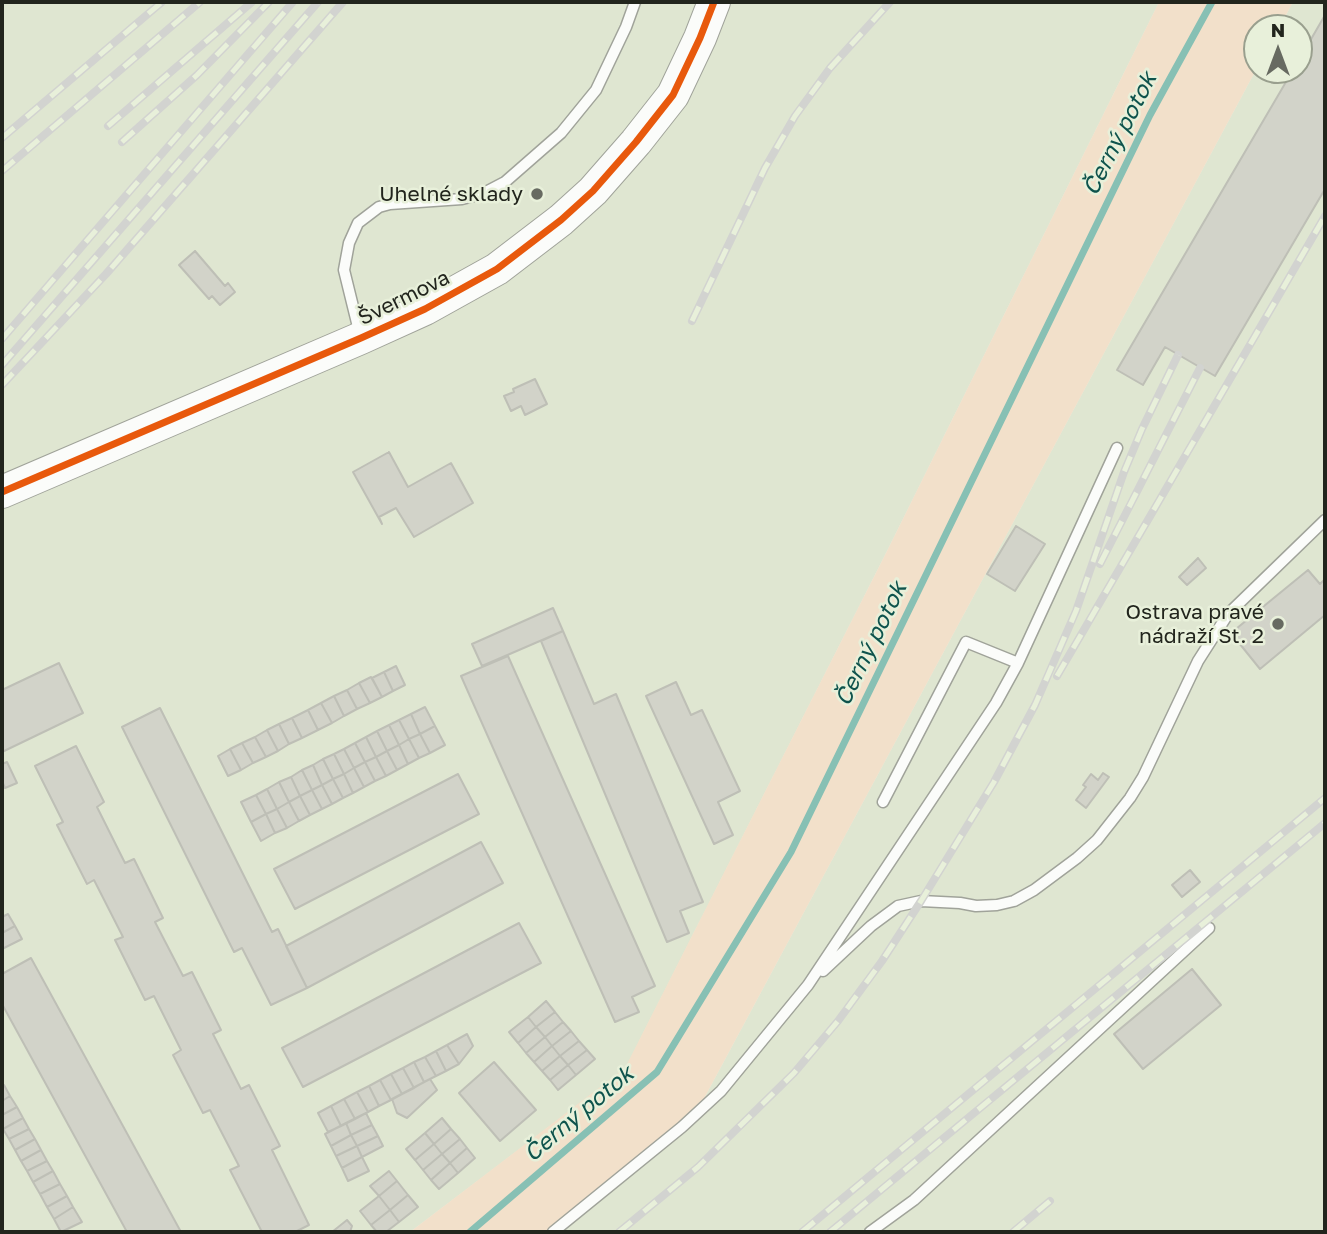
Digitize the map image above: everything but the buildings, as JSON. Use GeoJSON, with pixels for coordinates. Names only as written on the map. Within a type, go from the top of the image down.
{"type":"FeatureCollection","features":[{"type":"Feature","properties":{"kind":"street","name":"Švermova"},"geometry":{"type":"LineString","coordinates":[[2,492],[361,338],[425,309],[497,268],[561,220],[593,191],[636,142],[673,95],[714,2]]}},
{"type":"Feature","properties":{"kind":"lane"},"geometry":{"type":"LineString","coordinates":[[361,338],[344,270],[349,243],[358,223],[379,207],[462,199],[482,194],[505,182],[561,133],[596,90],[635,2]]}},
{"type":"Feature","properties":{"kind":"lane"},"geometry":{"type":"LineString","coordinates":[[553,1232],[682,1127],[721,1091],[808,985],[970,744],[1018,663],[1117,448]]}},
{"type":"Feature","properties":{"kind":"lane"},"geometry":{"type":"LineString","coordinates":[[808,985],[871,926],[898,906],[921,901],[976,906],[1014,901],[1034,890],[1077,858],[1097,840],[1143,777],[1198,661],[1228,614],[1240,599],[1325,520]]}},
{"type":"Feature","properties":{"kind":"lane"},"geometry":{"type":"LineString","coordinates":[[884,802],[966,642],[1018,663]]}},
{"type":"Feature","properties":{"kind":"lane"},"geometry":{"type":"LineString","coordinates":[[870,1232],[914,1200],[1209,928]]}},
{"type":"Feature","properties":{"kind":"shaded area"},"geometry":{"type":"Polygon","coordinates":[[[2,2],[1159,2],[888,549],[625,1069],[410,1232],[2,1232],[2,2]]]}},
{"type":"Feature","properties":{"kind":"shaded area"},"geometry":{"type":"Polygon","coordinates":[[[1159,2],[1293,2],[1287,14],[1243,14],[1243,84],[1248,84],[700,1106],[550,1232],[410,1232],[625,1068],[888,549],[1159,2]]]}},
{"type":"Feature","properties":{"kind":"shaded area"},"geometry":{"type":"Polygon","coordinates":[[[1293,2],[1325,2],[1325,1232],[550,1232],[700,1106],[1248,84],[1313,84],[1313,14],[1287,14],[1293,2]]]}},
{"type":"Feature","properties":{"kind":"waterway","name":"Černý potok"},"geometry":{"type":"LineString","coordinates":[[470,1232],[657,1072],[791,852],[1150,115],[1212,2]]}},
{"type":"Feature","properties":{"kind":"railway"},"geometry":{"type":"LineString","coordinates":[[2,138],[162,2]]}},
{"type":"Feature","properties":{"kind":"railway"},"geometry":{"type":"LineString","coordinates":[[2,171],[200,2]]}},
{"type":"Feature","properties":{"kind":"railway"},"geometry":{"type":"LineString","coordinates":[[108,126],[252,2]]}},
{"type":"Feature","properties":{"kind":"railway"},"geometry":{"type":"LineString","coordinates":[[122,142],[197,75],[269,2]]}},
{"type":"Feature","properties":{"kind":"railway"},"geometry":{"type":"LineString","coordinates":[[2,339],[293,2]]}},
{"type":"Feature","properties":{"kind":"railway"},"geometry":{"type":"LineString","coordinates":[[2,365],[318,2]]}},
{"type":"Feature","properties":{"kind":"railway"},"geometry":{"type":"LineString","coordinates":[[2,385],[106,274],[343,2]]}},
{"type":"Feature","properties":{"kind":"railway"},"geometry":{"type":"LineString","coordinates":[[692,321],[765,168],[795,116],[830,68],[890,2]]}},
{"type":"Feature","properties":{"kind":"railway"},"geometry":{"type":"LineString","coordinates":[[1057,676],[1325,216]]}},
{"type":"Feature","properties":{"kind":"railway"},"geometry":{"type":"LineString","coordinates":[[619,1232],[698,1167],[794,1073],[838,1021],[921,901],[994,782],[1035,705],[1076,611],[1124,472],[1178,355]]}},
{"type":"Feature","properties":{"kind":"railway"},"geometry":{"type":"LineString","coordinates":[[1100,564],[1200,368]]}},
{"type":"Feature","properties":{"kind":"railway"},"geometry":{"type":"LineString","coordinates":[[802,1232],[1325,798]]}},
{"type":"Feature","properties":{"kind":"railway"},"geometry":{"type":"LineString","coordinates":[[830,1232],[1325,823]]}},
{"type":"Feature","properties":{"kind":"railway"},"geometry":{"type":"LineString","coordinates":[[1013,1232],[1050,1201]]}},
{"type":"Feature","properties":{"kind":"cycle path"},"geometry":{"type":"LineString","coordinates":[[2,492],[361,338],[425,309],[497,269],[561,220],[593,191],[636,142],[673,95],[714,2]]}},
{"type":"Feature","properties":{"kind":"place","name":"Uhelné sklady"},"geometry":{"type":"Point","coordinates":[537,194]}},
{"type":"Feature","properties":{"kind":"place","name":"Ostrava pravé nádraží St. 2"},"geometry":{"type":"Point","coordinates":[1278,624]}}]}
